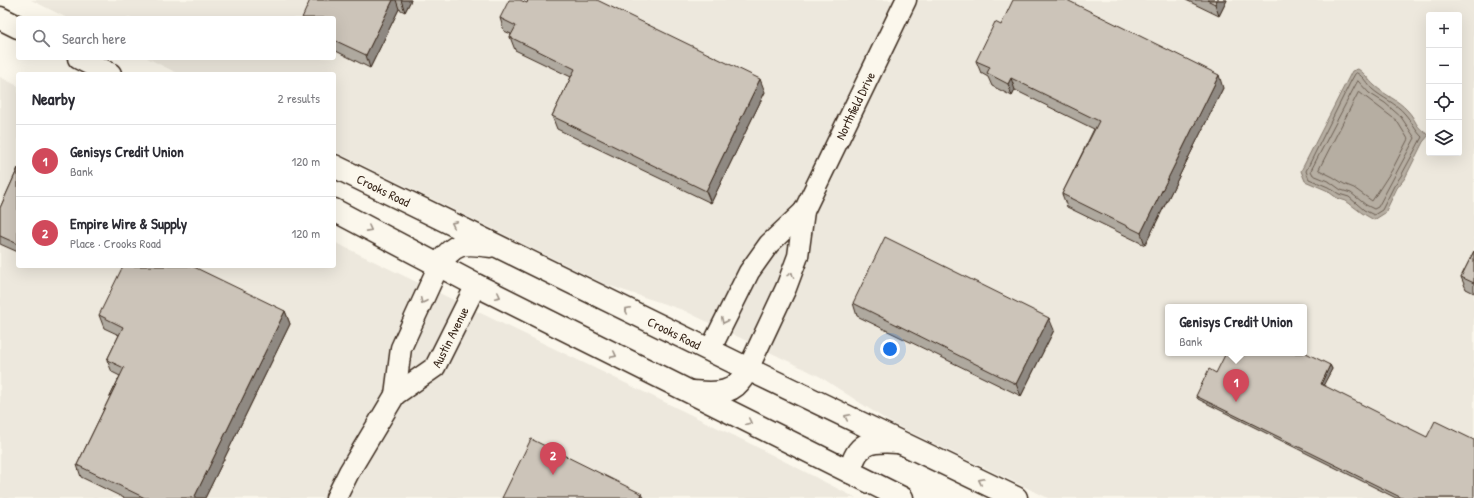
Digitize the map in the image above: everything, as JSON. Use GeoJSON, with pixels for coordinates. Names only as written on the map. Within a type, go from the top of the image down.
{"type":"FeatureCollection","features":[{"type":"Feature","properties":{"kind":"main road"},"geometry":{"type":"LineString","coordinates":[[0,18],[16,26]]}},
{"type":"Feature","properties":{"kind":"main road"},"geometry":{"type":"LineString","coordinates":[[83,60],[106,72]]}},
{"type":"Feature","properties":{"kind":"main road","name":"Crooks Road"},"geometry":{"type":"LineString","coordinates":[[336,167],[748,369],[1016,498]]}},
{"type":"Feature","properties":{"kind":"main road"},"geometry":{"type":"LineString","coordinates":[[336,211],[476,285],[902,498]]}},
{"type":"Feature","properties":{"kind":"main road"},"geometry":{"type":"LineString","coordinates":[[439,265],[446,254],[457,246],[473,244],[501,248]]}},
{"type":"Feature","properties":{"kind":"main road"},"geometry":{"type":"LineString","coordinates":[[687,391],[710,394],[729,390],[739,383],[748,369]]}},
{"type":"Feature","properties":{"kind":"main road"},"geometry":{"type":"LineString","coordinates":[[850,472],[853,460],[860,450],[869,443],[881,441],[900,442]]}},
{"type":"Feature","properties":{"kind":"street","name":"Northfield Drive"},"geometry":{"type":"LineString","coordinates":[[748,369],[786,288],[798,256],[804,211],[906,0]]}},
{"type":"Feature","properties":{"kind":"street","name":"Northfield Drive"},"geometry":{"type":"LineString","coordinates":[[710,350],[749,272],[769,244],[804,211]]}},
{"type":"Feature","properties":{"kind":"street","name":"Austin Avenue"},"geometry":{"type":"LineString","coordinates":[[336,498],[349,472],[395,395],[402,348],[439,265]]}},
{"type":"Feature","properties":{"kind":"street","name":"Austin Avenue"},"geometry":{"type":"LineString","coordinates":[[395,395],[435,367],[476,285]]}},
{"type":"Feature","properties":{"kind":"shaded area"},"geometry":{"type":"Polygon","coordinates":[[[31,0],[1474,0],[1474,498],[1048,498],[891,423],[819,376],[683,310],[607,285],[336,152],[336,72],[175,72],[151,60],[336,60],[336,16],[63,16],[31,0]]]}},
{"type":"Feature","properties":{"kind":"shaded area"},"geometry":{"type":"Polygon","coordinates":[[[0,77],[16,85],[16,268],[336,268],[336,243],[747,442],[856,498],[0,498],[0,77]]]}},
{"type":"Feature","properties":{"kind":"water"},"geometry":{"type":"Polygon","coordinates":[[[1358,69],[1379,89],[1396,100],[1426,133],[1426,138],[1405,178],[1397,188],[1385,213],[1374,220],[1346,201],[1337,198],[1326,190],[1305,181],[1301,171],[1352,71],[1358,69]]]}},
{"type":"Feature","properties":{"kind":"building"},"geometry":{"type":"Polygon","coordinates":[[[310,0],[393,0],[366,55],[336,41],[336,16],[303,16],[310,0]]]}},
{"type":"Feature","properties":{"kind":"building"},"geometry":{"type":"Polygon","coordinates":[[[509,0],[520,0],[527,3],[528,0],[597,0],[760,79],[706,191],[552,116],[575,69],[510,37],[516,26],[500,18],[509,0]]]}},
{"type":"Feature","properties":{"kind":"building"},"geometry":{"type":"Polygon","coordinates":[[[1013,0],[1067,0],[1219,75],[1141,233],[1062,194],[1099,121],[1011,78],[1008,84],[987,73],[990,67],[976,61],[995,22],[1001,25],[1013,0]]]}},
{"type":"Feature","properties":{"kind":"building"},"geometry":{"type":"Polygon","coordinates":[[[1207,0],[1217,0],[1215,4],[1207,0]]]}},
{"type":"Feature","properties":{"kind":"building"},"geometry":{"type":"Polygon","coordinates":[[[16,172],[16,243],[0,236],[0,208],[16,172]]]}},
{"type":"Feature","properties":{"kind":"building"},"geometry":{"type":"Polygon","coordinates":[[[885,237],[1049,318],[1016,384],[853,303],[885,237]]]}},
{"type":"Feature","properties":{"kind":"building"},"geometry":{"type":"Polygon","coordinates":[[[1474,251],[1474,283],[1461,277],[1474,251]]]}},
{"type":"Feature","properties":{"kind":"building"},"geometry":{"type":"Polygon","coordinates":[[[122,268],[196,268],[285,311],[194,498],[145,498],[77,465],[124,368],[107,360],[123,327],[99,315],[122,268]]]}},
{"type":"Feature","properties":{"kind":"building"},"geometry":{"type":"Polygon","coordinates":[[[1307,354],[1330,365],[1321,384],[1427,437],[1435,421],[1474,440],[1474,498],[1402,498],[1196,396],[1209,369],[1216,373],[1224,356],[1307,356],[1307,354]]]}},
{"type":"Feature","properties":{"kind":"building"},"geometry":{"type":"Polygon","coordinates":[[[531,439],[642,494],[640,498],[502,498],[531,439]]]}},
{"type":"Feature","properties":{"kind":"place","name":"Genisys Credit Union"},"geometry":{"type":"Point","coordinates":[1236,402]}},
{"type":"Feature","properties":{"kind":"place","name":"Empire Wire & Supply"},"geometry":{"type":"Point","coordinates":[553,475]}}]}
